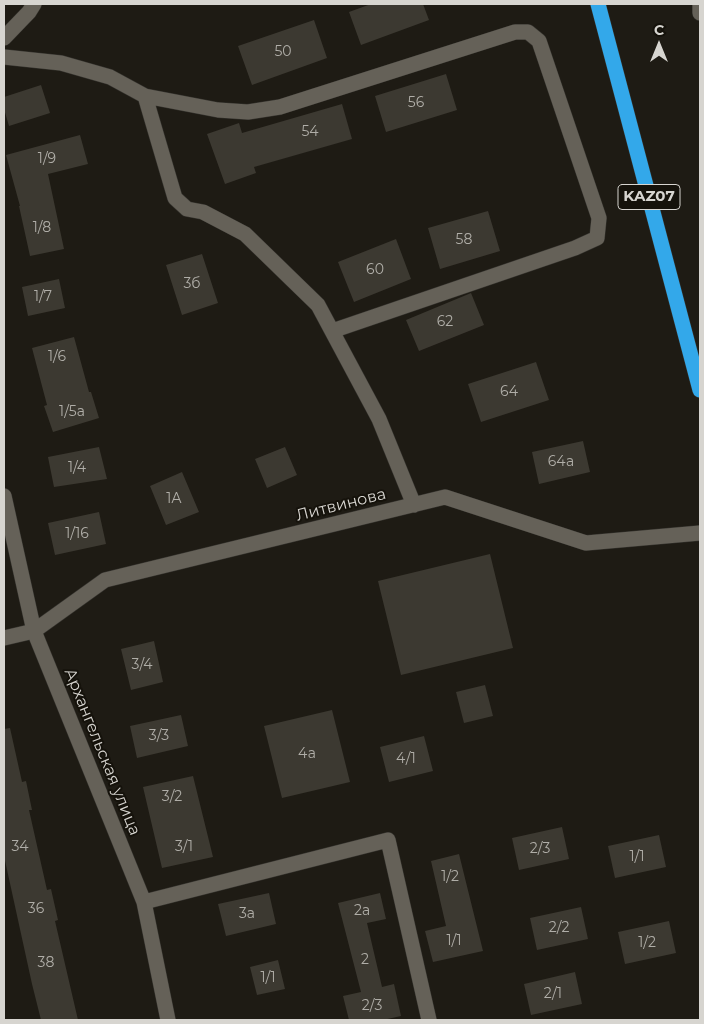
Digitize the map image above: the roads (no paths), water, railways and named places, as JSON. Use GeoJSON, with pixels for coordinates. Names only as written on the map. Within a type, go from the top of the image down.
{"type":"FeatureCollection","features":[{"type":"Feature","properties":{"kind":"highway","name":"KAZ07"},"geometry":{"type":"LineString","coordinates":[[598,4],[700,390]]}},
{"type":"Feature","properties":{"kind":"street"},"geometry":{"type":"LineString","coordinates":[[4,38],[29,12],[34,4]]}},
{"type":"Feature","properties":{"kind":"street"},"geometry":{"type":"LineString","coordinates":[[700,4],[700,13]]}},
{"type":"Feature","properties":{"kind":"street"},"geometry":{"type":"LineString","coordinates":[[4,57],[69,66],[110,78],[145,96],[218,110],[248,112],[280,107],[515,32],[528,32],[539,41],[599,218],[597,238],[575,248],[332,331]]}},
{"type":"Feature","properties":{"kind":"street"},"geometry":{"type":"LineString","coordinates":[[145,96],[175,198],[187,209],[203,212],[245,234],[318,305],[378,419],[414,505]]}},
{"type":"Feature","properties":{"kind":"street","name":"Архангельская улица"},"geometry":{"type":"LineString","coordinates":[[4,496],[34,631],[144,902],[168,1020]]}},
{"type":"Feature","properties":{"kind":"street","name":"Литвинова"},"geometry":{"type":"LineString","coordinates":[[4,638],[34,631],[105,580],[445,497],[586,543],[700,533]]}},
{"type":"Feature","properties":{"kind":"street"},"geometry":{"type":"LineString","coordinates":[[144,902],[388,840],[429,1020]]}}]}
